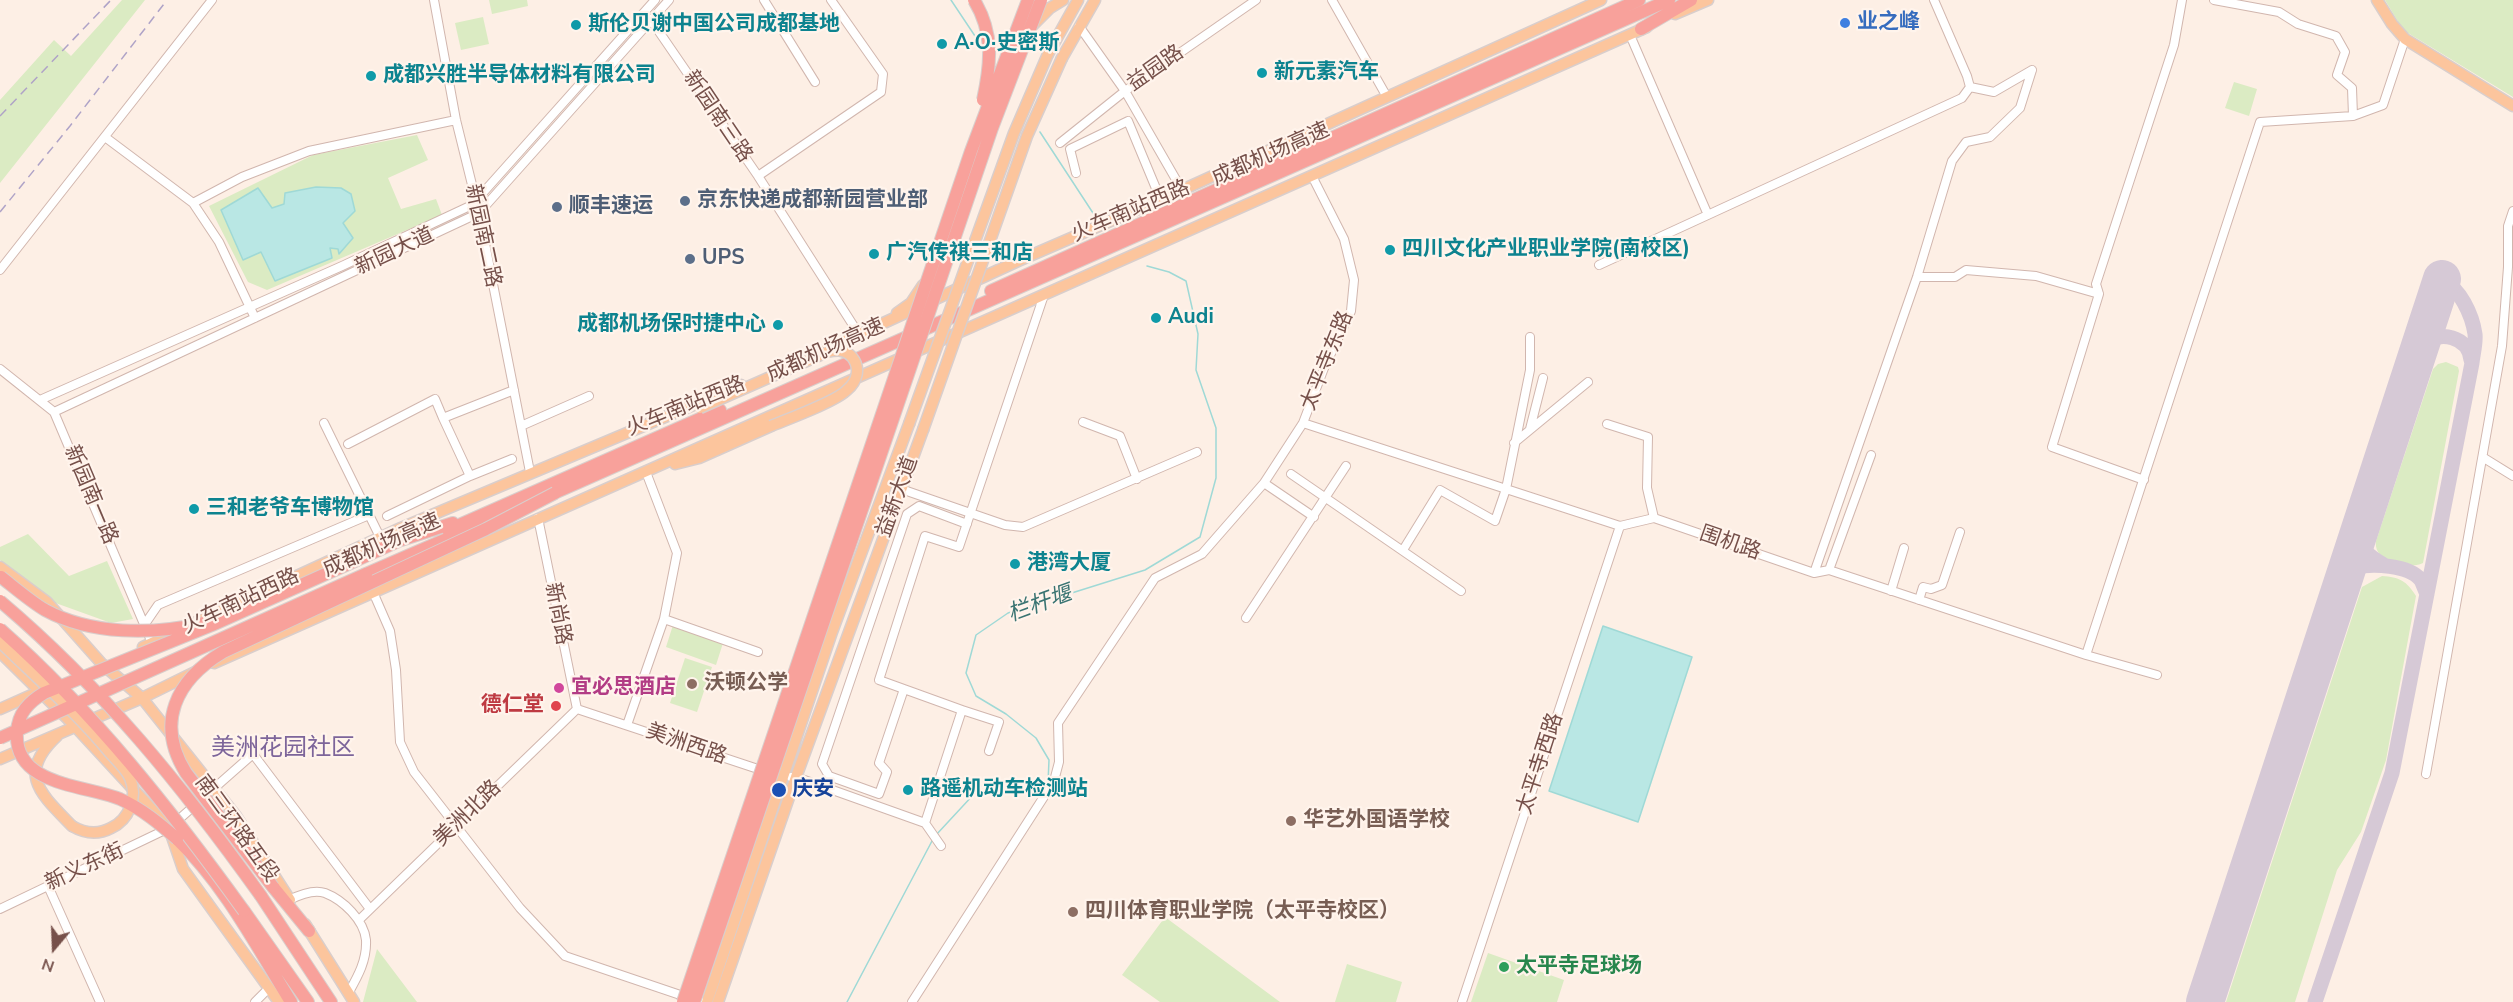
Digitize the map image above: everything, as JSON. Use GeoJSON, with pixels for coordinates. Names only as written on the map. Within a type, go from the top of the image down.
{"type":"FeatureCollection","features":[{"type":"Feature","properties":{"kind":"highway"},"geometry":{"type":"LineString","coordinates":[[971,151],[991,58],[988,32],[974,0]]}},
{"type":"Feature","properties":{"kind":"highway"},"geometry":{"type":"LineString","coordinates":[[683,1002],[971,151],[1028,0]]}},
{"type":"Feature","properties":{"kind":"highway"},"geometry":{"type":"LineString","coordinates":[[694,1002],[992,128],[1041,0]]}},
{"type":"Feature","properties":{"kind":"highway","name":"成都机场高速"},"geometry":{"type":"LineString","coordinates":[[0,738],[345,583],[555,493],[754,400],[1639,0]]}},
{"type":"Feature","properties":{"kind":"highway","name":"成都机场高速"},"geometry":{"type":"LineString","coordinates":[[0,729],[491,511],[754,400],[1669,0]]}},
{"type":"Feature","properties":{"kind":"highway"},"geometry":{"type":"LineString","coordinates":[[1636,32],[1691,0]]}},
{"type":"Feature","properties":{"kind":"highway"},"geometry":{"type":"LineString","coordinates":[[309,931],[192,781],[179,760],[172,735],[172,718],[179,694],[190,676],[202,665],[223,652],[486,530],[555,493]]}},
{"type":"Feature","properties":{"kind":"highway"},"geometry":{"type":"LineString","coordinates":[[291,1002],[226,899],[201,864],[158,823],[122,800],[45,777],[26,762],[17,744],[20,717],[34,699],[44,693],[230,616],[401,540],[491,511]]}},
{"type":"Feature","properties":{"kind":"highway"},"geometry":{"type":"LineString","coordinates":[[0,574],[45,610],[98,627],[153,630],[195,625],[230,616]]}},
{"type":"Feature","properties":{"kind":"highway","name":"南三环路五段"},"geometry":{"type":"LineString","coordinates":[[3,603],[63,657],[136,733],[175,780],[261,896],[331,1002]]}},
{"type":"Feature","properties":{"kind":"highway","name":"南三环路五段"},"geometry":{"type":"LineString","coordinates":[[0,629],[75,701],[113,742],[205,856],[308,1002]]}},
{"type":"Feature","properties":{"kind":"main road"},"geometry":{"type":"LineString","coordinates":[[882,325],[910,303],[922,289],[952,188],[990,86],[1015,43],[1050,8],[1063,0]]}},
{"type":"Feature","properties":{"kind":"main road","name":"益新大道"},"geometry":{"type":"LineString","coordinates":[[707,1002],[832,632],[1014,133],[1048,54],[1078,0]]}},
{"type":"Feature","properties":{"kind":"main road","name":"益新大道"},"geometry":{"type":"LineString","coordinates":[[718,1002],[796,777],[923,430],[1027,136],[1062,58],[1095,0]]}},
{"type":"Feature","properties":{"kind":"main road","name":"火车南站西路"},"geometry":{"type":"LineString","coordinates":[[0,709],[152,643],[530,471],[860,336],[1018,261],[1182,190],[1601,0]]}},
{"type":"Feature","properties":{"kind":"main road"},"geometry":{"type":"LineString","coordinates":[[0,759],[142,698],[538,518],[1708,0]]}},
{"type":"Feature","properties":{"kind":"main road"},"geometry":{"type":"LineString","coordinates":[[2377,0],[2392,24],[2405,39],[2513,106]]}},
{"type":"Feature","properties":{"kind":"main road"},"geometry":{"type":"LineString","coordinates":[[618,435],[647,430],[827,352],[840,350],[850,354],[857,366],[857,373],[849,389],[699,458],[646,472]]}},
{"type":"Feature","properties":{"kind":"main road"},"geometry":{"type":"LineString","coordinates":[[0,574],[47,602],[102,664],[142,698],[236,816],[351,997]]}},
{"type":"Feature","properties":{"kind":"main road"},"geometry":{"type":"LineString","coordinates":[[0,642],[98,738],[131,780],[132,800],[129,812],[123,821],[109,830],[83,831],[72,826],[40,791],[35,770],[44,750],[70,727]]}},
{"type":"Feature","properties":{"kind":"main road"},"geometry":{"type":"LineString","coordinates":[[0,652],[169,828],[183,869],[279,1002]]}},
{"type":"Feature","properties":{"kind":"street"},"geometry":{"type":"LineString","coordinates":[[0,270],[212,0]]}},
{"type":"Feature","properties":{"kind":"street","name":"新园南二路"},"geometry":{"type":"LineString","coordinates":[[434,0],[456,120],[476,201],[530,471]]}},
{"type":"Feature","properties":{"kind":"street","name":"新园大道"},"geometry":{"type":"LineString","coordinates":[[40,400],[342,266],[472,205],[656,0]]}},
{"type":"Feature","properties":{"kind":"street","name":"新园大道"},"geometry":{"type":"LineString","coordinates":[[54,412],[478,213],[669,0]]}},
{"type":"Feature","properties":{"kind":"street"},"geometry":{"type":"LineString","coordinates":[[764,0],[815,82]]}},
{"type":"Feature","properties":{"kind":"street"},"geometry":{"type":"LineString","coordinates":[[758,176],[881,92],[883,74],[832,0]]}},
{"type":"Feature","properties":{"kind":"street","name":"益园路"},"geometry":{"type":"LineString","coordinates":[[1060,143],[1125,91],[1256,0]]}},
{"type":"Feature","properties":{"kind":"street"},"geometry":{"type":"LineString","coordinates":[[1332,0],[1387,97]]}},
{"type":"Feature","properties":{"kind":"street"},"geometry":{"type":"LineString","coordinates":[[1581,10],[1588,0]]}},
{"type":"Feature","properties":{"kind":"street"},"geometry":{"type":"LineString","coordinates":[[1934,0],[1970,87]]}},
{"type":"Feature","properties":{"kind":"street"},"geometry":{"type":"LineString","coordinates":[[2144,480],[2052,447],[2099,294],[2096,284],[2174,45],[2182,0]]}},
{"type":"Feature","properties":{"kind":"street"},"geometry":{"type":"LineString","coordinates":[[2214,0],[2279,12],[2298,24],[2336,36],[2345,52],[2337,75],[2352,88],[2353,116]]}},
{"type":"Feature","properties":{"kind":"street","name":"新园南三路"},"geometry":{"type":"LineString","coordinates":[[651,20],[758,176],[860,336]]}},
{"type":"Feature","properties":{"kind":"street"},"geometry":{"type":"LineString","coordinates":[[1079,26],[1125,91],[1182,190]]}},
{"type":"Feature","properties":{"kind":"street"},"geometry":{"type":"LineString","coordinates":[[1636,32],[1708,215]]}},
{"type":"Feature","properties":{"kind":"street"},"geometry":{"type":"LineString","coordinates":[[2086,655],[2260,122],[2353,116],[2383,105],[2405,39]]}},
{"type":"Feature","properties":{"kind":"street"},"geometry":{"type":"LineString","coordinates":[[1814,573],[1917,277],[1952,161],[1966,142],[1990,137],[2020,108],[2032,70],[1994,92],[1970,87]]}},
{"type":"Feature","properties":{"kind":"street"},"geometry":{"type":"LineString","coordinates":[[1599,265],[1962,99],[1970,87]]}},
{"type":"Feature","properties":{"kind":"street"},"geometry":{"type":"LineString","coordinates":[[1076,173],[1070,149],[1140,116]]}},
{"type":"Feature","properties":{"kind":"street"},"geometry":{"type":"LineString","coordinates":[[193,203],[242,177],[309,151],[456,120]]}},
{"type":"Feature","properties":{"kind":"street"},"geometry":{"type":"LineString","coordinates":[[1128,121],[1160,198]]}},
{"type":"Feature","properties":{"kind":"street"},"geometry":{"type":"LineString","coordinates":[[105,136],[193,203],[219,242],[255,318]]}},
{"type":"Feature","properties":{"kind":"street","name":"太平寺东路"},"geometry":{"type":"LineString","coordinates":[[912,1002],[1054,781],[1059,762],[1058,723],[1155,578],[1202,554],[1264,483],[1303,423],[1324,368],[1351,311],[1354,280],[1344,239],[1312,176]]}},
{"type":"Feature","properties":{"kind":"street"},"geometry":{"type":"LineString","coordinates":[[2426,774],[2484,458],[2502,346],[2508,267],[2508,225],[2513,211]]}},
{"type":"Feature","properties":{"kind":"street"},"geometry":{"type":"LineString","coordinates":[[1917,277],[1954,277],[1966,270],[2036,276],[2099,294]]}},
{"type":"Feature","properties":{"kind":"street"},"geometry":{"type":"LineString","coordinates":[[989,751],[999,722],[879,680],[925,536],[959,547],[1044,295]]}},
{"type":"Feature","properties":{"kind":"street"},"geometry":{"type":"LineString","coordinates":[[1403,550],[1440,490],[1495,521],[1506,489],[1530,370],[1530,337]]}},
{"type":"Feature","properties":{"kind":"street","name":"新园南一路"},"geometry":{"type":"LineString","coordinates":[[0,369],[54,412],[152,643]]}},
{"type":"Feature","properties":{"kind":"street"},"geometry":{"type":"LineString","coordinates":[[1530,429],[1543,378]]}},
{"type":"Feature","properties":{"kind":"street"},"geometry":{"type":"LineString","coordinates":[[1514,443],[1588,382]]}},
{"type":"Feature","properties":{"kind":"street"},"geometry":{"type":"LineString","coordinates":[[443,418],[514,390]]}},
{"type":"Feature","properties":{"kind":"street"},"geometry":{"type":"LineString","coordinates":[[521,426],[589,396]]}},
{"type":"Feature","properties":{"kind":"street"},"geometry":{"type":"LineString","coordinates":[[348,444],[435,399],[470,476]]}},
{"type":"Feature","properties":{"kind":"street"},"geometry":{"type":"LineString","coordinates":[[1083,422],[1120,436],[1137,479]]}},
{"type":"Feature","properties":{"kind":"street"},"geometry":{"type":"LineString","coordinates":[[324,423],[381,537]]}},
{"type":"Feature","properties":{"kind":"street"},"geometry":{"type":"LineString","coordinates":[[1303,423],[1620,526],[1654,518],[1647,488],[1648,437],[1607,424]]}},
{"type":"Feature","properties":{"kind":"street"},"geometry":{"type":"LineString","coordinates":[[901,489],[1005,525],[1023,527],[1197,452]]}},
{"type":"Feature","properties":{"kind":"street"},"geometry":{"type":"LineString","coordinates":[[1829,570],[1871,455]]}},
{"type":"Feature","properties":{"kind":"street"},"geometry":{"type":"LineString","coordinates":[[2484,458],[2513,476]]}},
{"type":"Feature","properties":{"kind":"street"},"geometry":{"type":"LineString","coordinates":[[387,516],[470,476],[512,459]]}},
{"type":"Feature","properties":{"kind":"street"},"geometry":{"type":"LineString","coordinates":[[1246,618],[1327,499],[1346,466]]}},
{"type":"Feature","properties":{"kind":"street"},"geometry":{"type":"LineString","coordinates":[[627,725],[664,619],[677,553],[646,472]]}},
{"type":"Feature","properties":{"kind":"street"},"geometry":{"type":"LineString","coordinates":[[1291,474],[1461,591]]}},
{"type":"Feature","properties":{"kind":"street"},"geometry":{"type":"LineString","coordinates":[[1264,483],[1314,517]]}},
{"type":"Feature","properties":{"kind":"street"},"geometry":{"type":"LineString","coordinates":[[904,689],[879,763],[887,772],[879,794],[829,776],[822,764],[907,514],[919,506],[967,524]]}},
{"type":"Feature","properties":{"kind":"street"},"geometry":{"type":"LineString","coordinates":[[145,624],[158,605],[369,515]]}},
{"type":"Feature","properties":{"kind":"street","name":"新尚路"},"geometry":{"type":"LineString","coordinates":[[538,518],[577,709]]}},
{"type":"Feature","properties":{"kind":"street","name":"围机路"},"geometry":{"type":"LineString","coordinates":[[1654,518],[1814,573]]}},
{"type":"Feature","properties":{"kind":"street","name":"太平寺西路"},"geometry":{"type":"LineString","coordinates":[[1462,1002],[1620,526]]}},
{"type":"Feature","properties":{"kind":"street"},"geometry":{"type":"LineString","coordinates":[[1919,600],[1923,587],[1931,590],[1942,585],[1960,532]]}},
{"type":"Feature","properties":{"kind":"street"},"geometry":{"type":"LineString","coordinates":[[1891,591],[1904,548]]}},
{"type":"Feature","properties":{"kind":"street"},"geometry":{"type":"LineString","coordinates":[[1814,573],[1829,570],[2086,655],[2157,675]]}},
{"type":"Feature","properties":{"kind":"street"},"geometry":{"type":"LineString","coordinates":[[373,592],[390,631],[396,670],[400,742],[414,772],[520,908],[565,956],[701,1002]]}},
{"type":"Feature","properties":{"kind":"street"},"geometry":{"type":"LineString","coordinates":[[664,619],[758,652]]}},
{"type":"Feature","properties":{"kind":"street","name":"美洲西路"},"geometry":{"type":"LineString","coordinates":[[577,709],[782,777],[796,777],[925,823]]}},
{"type":"Feature","properties":{"kind":"street","name":"美洲北路"},"geometry":{"type":"LineString","coordinates":[[359,920],[577,709]]}},
{"type":"Feature","properties":{"kind":"street"},"geometry":{"type":"LineString","coordinates":[[941,846],[925,823],[962,710]]}},
{"type":"Feature","properties":{"kind":"street","name":"新义东街"},"geometry":{"type":"LineString","coordinates":[[0,909],[169,828],[253,754],[370,909]]}},
{"type":"Feature","properties":{"kind":"street"},"geometry":{"type":"LineString","coordinates":[[48,886],[100,1002]]}},
{"type":"Feature","properties":{"kind":"street"},"geometry":{"type":"LineString","coordinates":[[289,900],[302,894],[324,892],[347,908],[359,920],[366,940],[362,969],[351,997]]}},
{"type":"Feature","properties":{"kind":"street"},"geometry":{"type":"LineString","coordinates":[[255,1002],[269,988]]}},
{"type":"Feature","properties":{"kind":"green space"},"geometry":{"type":"Polygon","coordinates":[[[122,0],[145,0],[0,183],[0,100],[54,40],[71,56],[122,0]]]}},
{"type":"Feature","properties":{"kind":"green space"},"geometry":{"type":"Polygon","coordinates":[[[489,0],[527,0],[528,6],[492,14],[489,0]]]}},
{"type":"Feature","properties":{"kind":"green space"},"geometry":{"type":"Polygon","coordinates":[[[2385,0],[2513,0],[2513,97],[2403,30],[2385,0]]]}},
{"type":"Feature","properties":{"kind":"green space"},"geometry":{"type":"Polygon","coordinates":[[[483,17],[489,44],[461,50],[455,23],[483,17]]]}},
{"type":"Feature","properties":{"kind":"green space"},"geometry":{"type":"Polygon","coordinates":[[[2234,82],[2257,89],[2249,116],[2225,108],[2234,82]]]}},
{"type":"Feature","properties":{"kind":"green space"},"geometry":{"type":"Polygon","coordinates":[[[417,135],[428,160],[388,178],[401,209],[436,199],[442,215],[267,290],[248,282],[209,206],[313,155],[417,135]]]}},
{"type":"Feature","properties":{"kind":"green space"},"geometry":{"type":"Polygon","coordinates":[[[2446,362],[2458,367],[2459,371],[2423,563],[2401,565],[2380,555],[2376,541],[2433,369],[2438,364],[2446,362]]]}},
{"type":"Feature","properties":{"kind":"green space"},"geometry":{"type":"Polygon","coordinates":[[[28,534],[69,576],[107,561],[133,619],[111,623],[50,601],[0,560],[0,547],[28,534]]]}},
{"type":"Feature","properties":{"kind":"green space"},"geometry":{"type":"Polygon","coordinates":[[[2382,576],[2402,581],[2416,596],[2386,760],[2361,832],[2337,870],[2295,1002],[2226,1002],[2362,587],[2382,576]]]}},
{"type":"Feature","properties":{"kind":"green space"},"geometry":{"type":"Polygon","coordinates":[[[673,625],[723,643],[716,665],[666,647],[673,625]]]}},
{"type":"Feature","properties":{"kind":"green space"},"geometry":{"type":"Polygon","coordinates":[[[685,658],[712,667],[697,712],[670,703],[685,658]]]}},
{"type":"Feature","properties":{"kind":"green space"},"geometry":{"type":"Polygon","coordinates":[[[1165,917],[1280,1002],[1160,1002],[1122,975],[1165,917]]]}},
{"type":"Feature","properties":{"kind":"green space"},"geometry":{"type":"Polygon","coordinates":[[[377,949],[417,1002],[363,1002],[377,949]]]}},
{"type":"Feature","properties":{"kind":"green space","name":"太平寺足球场"},"geometry":{"type":"Polygon","coordinates":[[[1488,953],[1564,980],[1557,1002],[1471,1002],[1488,953]]]}},
{"type":"Feature","properties":{"kind":"green space"},"geometry":{"type":"Polygon","coordinates":[[[1347,964],[1402,982],[1396,1002],[1335,1002],[1347,964]]]}},
{"type":"Feature","properties":{"kind":"water"},"geometry":{"type":"Polygon","coordinates":[[[316,187],[341,188],[351,194],[355,211],[343,223],[353,238],[339,254],[338,249],[330,248],[332,258],[275,281],[261,252],[243,260],[221,210],[258,188],[272,208],[284,204],[285,193],[316,187]]]}},
{"type":"Feature","properties":{"kind":"water"},"geometry":{"type":"Polygon","coordinates":[[[1603,626],[1692,657],[1638,822],[1549,791],[1603,626]]]}},
{"type":"Feature","properties":{"kind":"waterway","name":"栏杆堰"},"geometry":{"type":"LineString","coordinates":[[951,0],[983,48]]}},
{"type":"Feature","properties":{"kind":"waterway","name":"栏杆堰"},"geometry":{"type":"LineString","coordinates":[[1040,132],[1093,213]]}},
{"type":"Feature","properties":{"kind":"waterway","name":"栏杆堰"},"geometry":{"type":"LineString","coordinates":[[1048,783],[1049,760],[1036,738],[1006,714],[976,696],[966,673],[976,635],[1008,613],[1145,570],[1200,537],[1216,478],[1216,428],[1196,370],[1198,334],[1186,281],[1169,272],[1147,266]]}},
{"type":"Feature","properties":{"kind":"waterway","name":"栏杆堰"},"geometry":{"type":"LineString","coordinates":[[936,835],[987,780],[1004,783],[1026,792],[1045,786]]}},
{"type":"Feature","properties":{"kind":"waterway","name":"栏杆堰"},"geometry":{"type":"LineString","coordinates":[[847,1002],[932,841]]}},
{"type":"Feature","properties":{"kind":"taxiway"},"geometry":{"type":"LineString","coordinates":[[2315,1002],[2392,773],[2472,363],[2475,337],[2471,318],[2460,296],[2442,279]]}},
{"type":"Feature","properties":{"kind":"taxiway"},"geometry":{"type":"LineString","coordinates":[[2416,358],[2422,346],[2430,340],[2445,337],[2459,341],[2465,346],[2471,360]]}},
{"type":"Feature","properties":{"kind":"taxiway"},"geometry":{"type":"LineString","coordinates":[[2359,530],[2363,547],[2373,558],[2384,565]]}},
{"type":"Feature","properties":{"kind":"taxiway"},"geometry":{"type":"LineString","coordinates":[[2340,586],[2355,567],[2390,566],[2415,575],[2421,580],[2427,594]]}},
{"type":"Feature","properties":{"kind":"runway"},"geometry":{"type":"LineString","coordinates":[[2205,1002],[2442,279]]}},
{"type":"Feature","properties":{"kind":"railway"},"geometry":{"type":"LineString","coordinates":[[0,116],[111,0]]}},
{"type":"Feature","properties":{"kind":"railway"},"geometry":{"type":"LineString","coordinates":[[0,212],[167,0]]}},
{"type":"Feature","properties":{"kind":"place","name":"业之峰"},"geometry":{"type":"Point","coordinates":[1845,23]}},
{"type":"Feature","properties":{"kind":"place","name":"斯伦贝谢中国公司成都基地"},"geometry":{"type":"Point","coordinates":[576,25]}},
{"type":"Feature","properties":{"kind":"place","name":"A·O·史密斯"},"geometry":{"type":"Point","coordinates":[942,44]}},
{"type":"Feature","properties":{"kind":"place","name":"新元素汽车"},"geometry":{"type":"Point","coordinates":[1262,73]}},
{"type":"Feature","properties":{"kind":"place","name":"成都兴胜半导体材料有限公司"},"geometry":{"type":"Point","coordinates":[371,76]}},
{"type":"Feature","properties":{"kind":"place","name":"京东快递成都新园营业部"},"geometry":{"type":"Point","coordinates":[685,201]}},
{"type":"Feature","properties":{"kind":"place","name":"顺丰速运"},"geometry":{"type":"Point","coordinates":[557,207]}},
{"type":"Feature","properties":{"kind":"place","name":"四川文化产业职业学院(南校区)"},"geometry":{"type":"Point","coordinates":[1390,250]}},
{"type":"Feature","properties":{"kind":"place","name":"广汽传祺三和店"},"geometry":{"type":"Point","coordinates":[874,254]}},
{"type":"Feature","properties":{"kind":"place","name":"UPS"},"geometry":{"type":"Point","coordinates":[690,259]}},
{"type":"Feature","properties":{"kind":"place","name":"Audi"},"geometry":{"type":"Point","coordinates":[1156,318]}},
{"type":"Feature","properties":{"kind":"place","name":"成都机场保时捷中心"},"geometry":{"type":"Point","coordinates":[778,325]}},
{"type":"Feature","properties":{"kind":"place","name":"三和老爷车博物馆"},"geometry":{"type":"Point","coordinates":[194,509]}},
{"type":"Feature","properties":{"kind":"place","name":"港湾大厦"},"geometry":{"type":"Point","coordinates":[1015,564]}},
{"type":"Feature","properties":{"kind":"place","name":"沃顿公学"},"geometry":{"type":"Point","coordinates":[692,684]}},
{"type":"Feature","properties":{"kind":"place","name":"宜必思酒店"},"geometry":{"type":"Point","coordinates":[559,688]}},
{"type":"Feature","properties":{"kind":"place","name":"德仁堂"},"geometry":{"type":"Point","coordinates":[556,706]}},
{"type":"Feature","properties":{"kind":"place","name":"庆安"},"geometry":{"type":"Point","coordinates":[779,790]}},
{"type":"Feature","properties":{"kind":"place","name":"路遥机动车检测站"},"geometry":{"type":"Point","coordinates":[908,790]}},
{"type":"Feature","properties":{"kind":"place","name":"华艺外国语学校"},"geometry":{"type":"Point","coordinates":[1291,821]}},
{"type":"Feature","properties":{"kind":"place","name":"四川体育职业学院（太平寺校区）"},"geometry":{"type":"Point","coordinates":[1073,912]}},
{"type":"Feature","properties":{"kind":"place","name":"太平寺足球场"},"geometry":{"type":"Point","coordinates":[1504,967]}},
{"type":"Feature","properties":{"kind":"district","name":"美洲花园社区"},"geometry":{"type":"Point","coordinates":[283,749]}}]}
